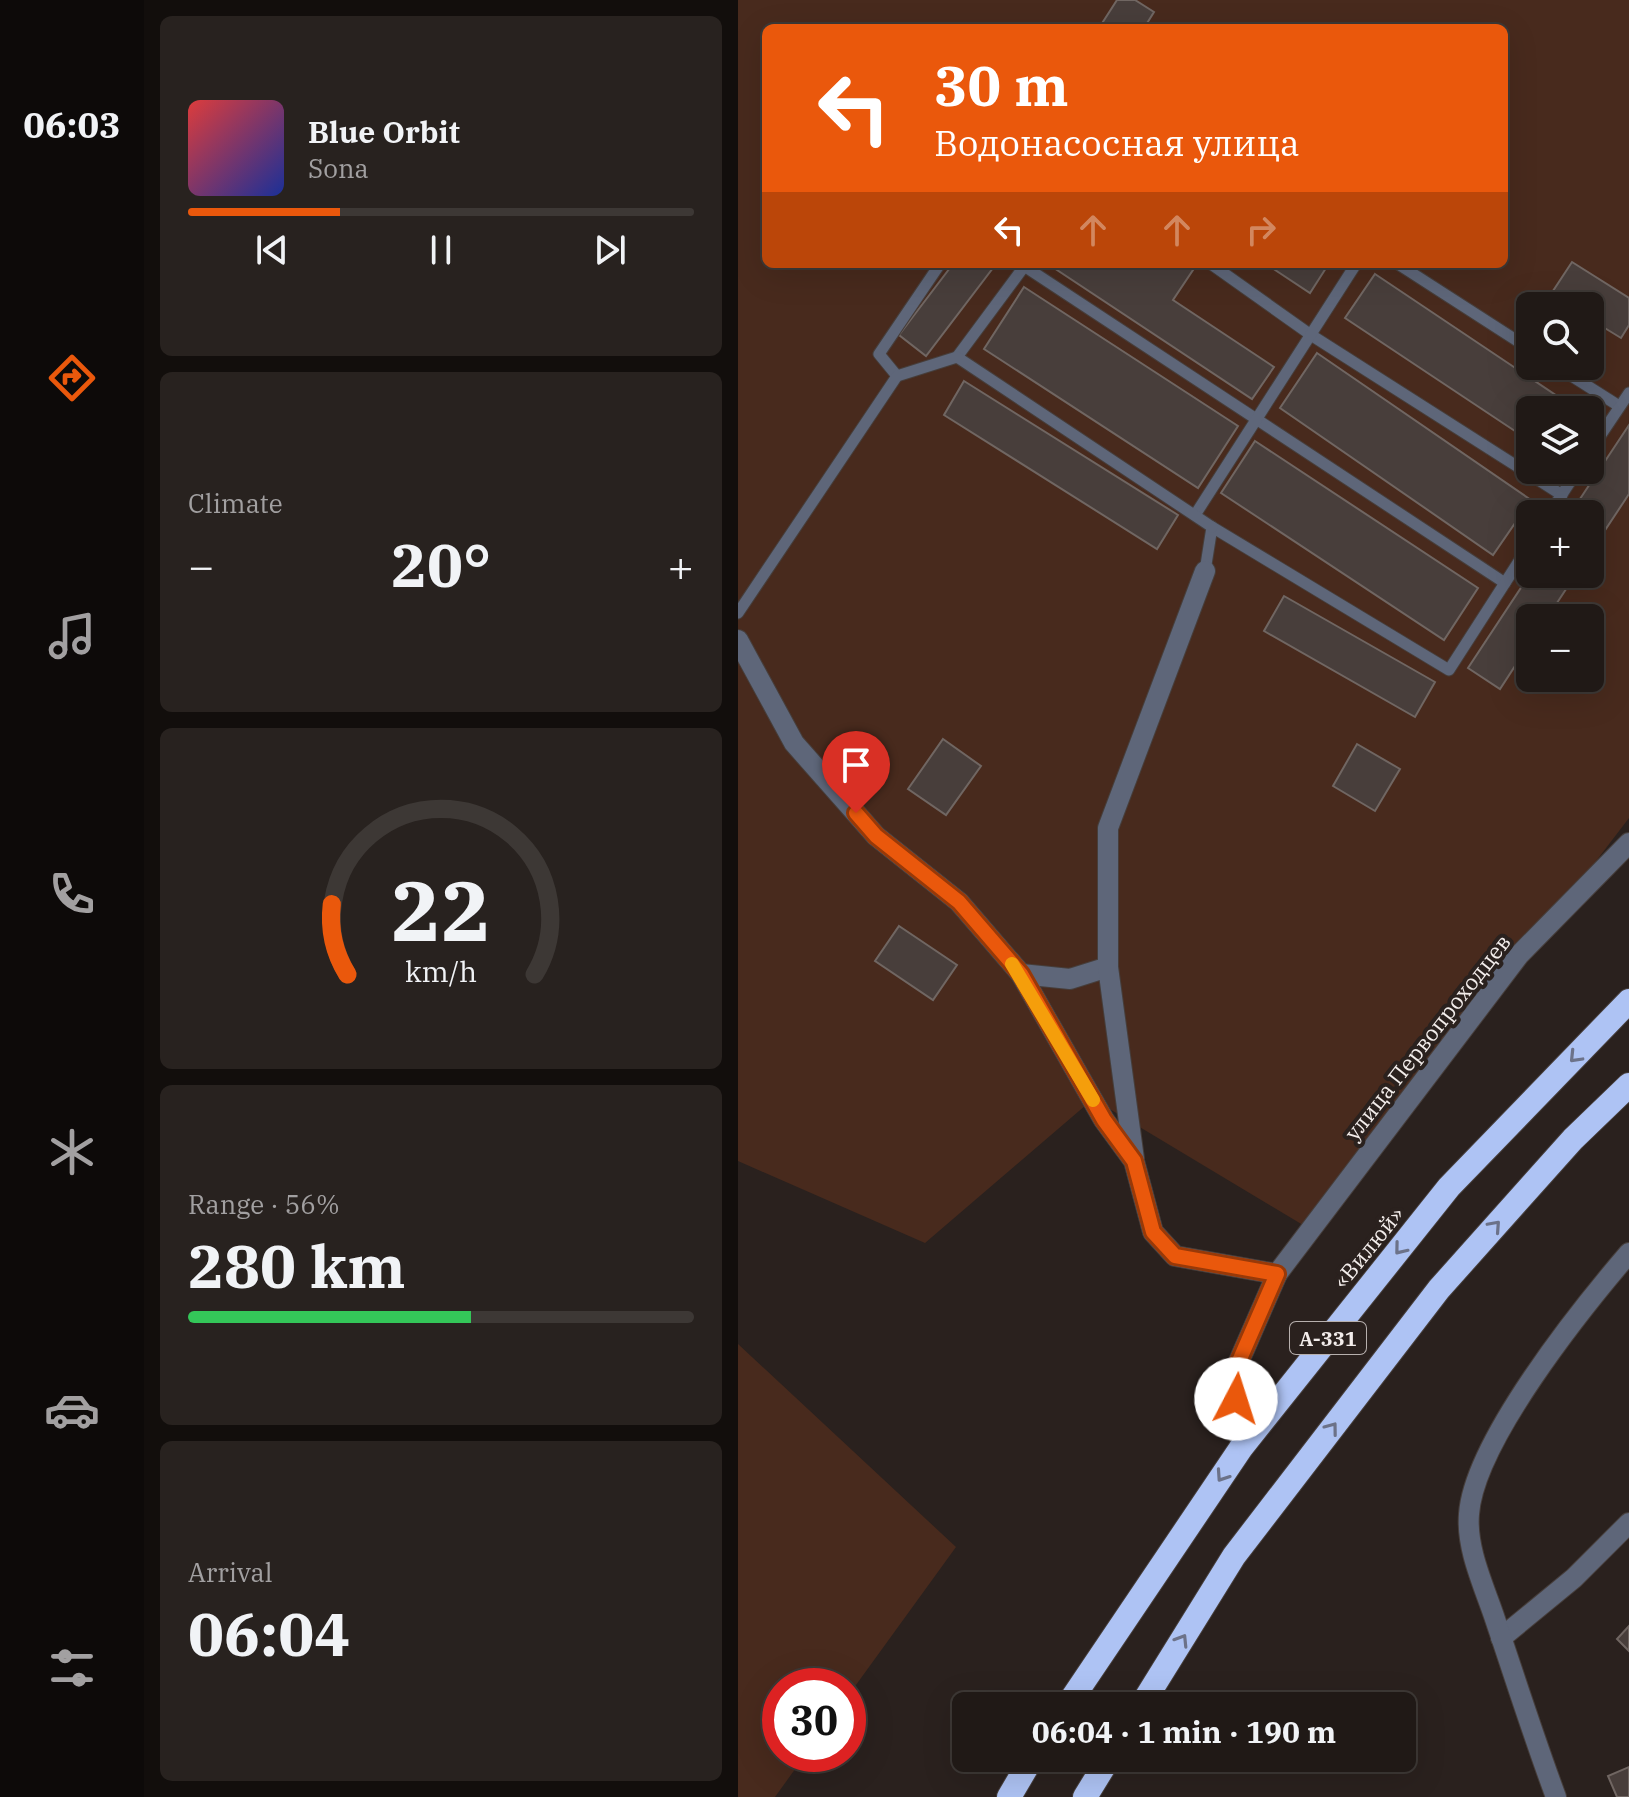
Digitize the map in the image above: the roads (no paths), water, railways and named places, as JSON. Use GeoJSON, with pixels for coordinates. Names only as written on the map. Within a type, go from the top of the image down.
{"type":"FeatureCollection","features":[{"type":"Feature","properties":{"kind":"highway","name":"«Вилюй»"},"geometry":{"type":"LineString","coordinates":[[1076,1692],[1241,1448],[1449,1187],[1629,1001]]}},
{"type":"Feature","properties":{"kind":"highway","name":"А-331"},"geometry":{"type":"LineString","coordinates":[[1150,1692],[1234,1556],[1439,1289],[1573,1139],[1629,1085]]}},
{"type":"Feature","properties":{"kind":"highway"},"geometry":{"type":"LineString","coordinates":[[1009,1797],[1024,1772]]}},
{"type":"Feature","properties":{"kind":"highway"},"geometry":{"type":"LineString","coordinates":[[1085,1797],[1100,1772]]}},
{"type":"Feature","properties":{"kind":"street"},"geometry":{"type":"LineString","coordinates":[[1205,571],[1108,828],[1108,967],[1134,1161],[1153,1232],[1175,1256],[1277,1274]]}},
{"type":"Feature","properties":{"kind":"street"},"geometry":{"type":"LineString","coordinates":[[738,640],[794,743],[876,836],[959,902],[1021,974],[1104,1120],[1134,1161]]}},
{"type":"Feature","properties":{"kind":"street","name":"улица Первопроходцев"},"geometry":{"type":"LineString","coordinates":[[1241,1448],[1233,1375],[1277,1274],[1519,955],[1629,843]]}},
{"type":"Feature","properties":{"kind":"street"},"geometry":{"type":"LineString","coordinates":[[1021,974],[1070,979],[1108,967]]}},
{"type":"Feature","properties":{"kind":"street"},"geometry":{"type":"LineString","coordinates":[[1556,1797],[1472,1548],[1469,1516],[1479,1469],[1493,1440],[1565,1334],[1629,1253]]}},
{"type":"Feature","properties":{"kind":"street"},"geometry":{"type":"LineString","coordinates":[[1501,1638],[1574,1578],[1629,1523]]}},
{"type":"Feature","properties":{"kind":"lane"},"geometry":{"type":"LineString","coordinates":[[897,376],[879,354],[937,268]]}},
{"type":"Feature","properties":{"kind":"lane"},"geometry":{"type":"LineString","coordinates":[[738,613],[897,376],[957,357],[1023,268]]}},
{"type":"Feature","properties":{"kind":"lane"},"geometry":{"type":"LineString","coordinates":[[1029,268],[1255,421],[1505,583]]}},
{"type":"Feature","properties":{"kind":"lane"},"geometry":{"type":"LineString","coordinates":[[1217,268],[1311,335],[1562,495]]}},
{"type":"Feature","properties":{"kind":"lane"},"geometry":{"type":"LineString","coordinates":[[1195,515],[1353,268]]}},
{"type":"Feature","properties":{"kind":"lane"},"geometry":{"type":"LineString","coordinates":[[1404,268],[1516,340]]}},
{"type":"Feature","properties":{"kind":"lane"},"geometry":{"type":"LineString","coordinates":[[957,357],[1212,527],[1449,670],[1516,566]]}},
{"type":"Feature","properties":{"kind":"lane"},"geometry":{"type":"LineString","coordinates":[[1578,380],[1619,406]]}},
{"type":"Feature","properties":{"kind":"lane"},"geometry":{"type":"LineString","coordinates":[[1604,429],[1629,393]]}},
{"type":"Feature","properties":{"kind":"lane"},"geometry":{"type":"LineString","coordinates":[[1559,500],[1569,484]]}},
{"type":"Feature","properties":{"kind":"lane"},"geometry":{"type":"LineString","coordinates":[[1205,571],[1212,527]]}}]}
